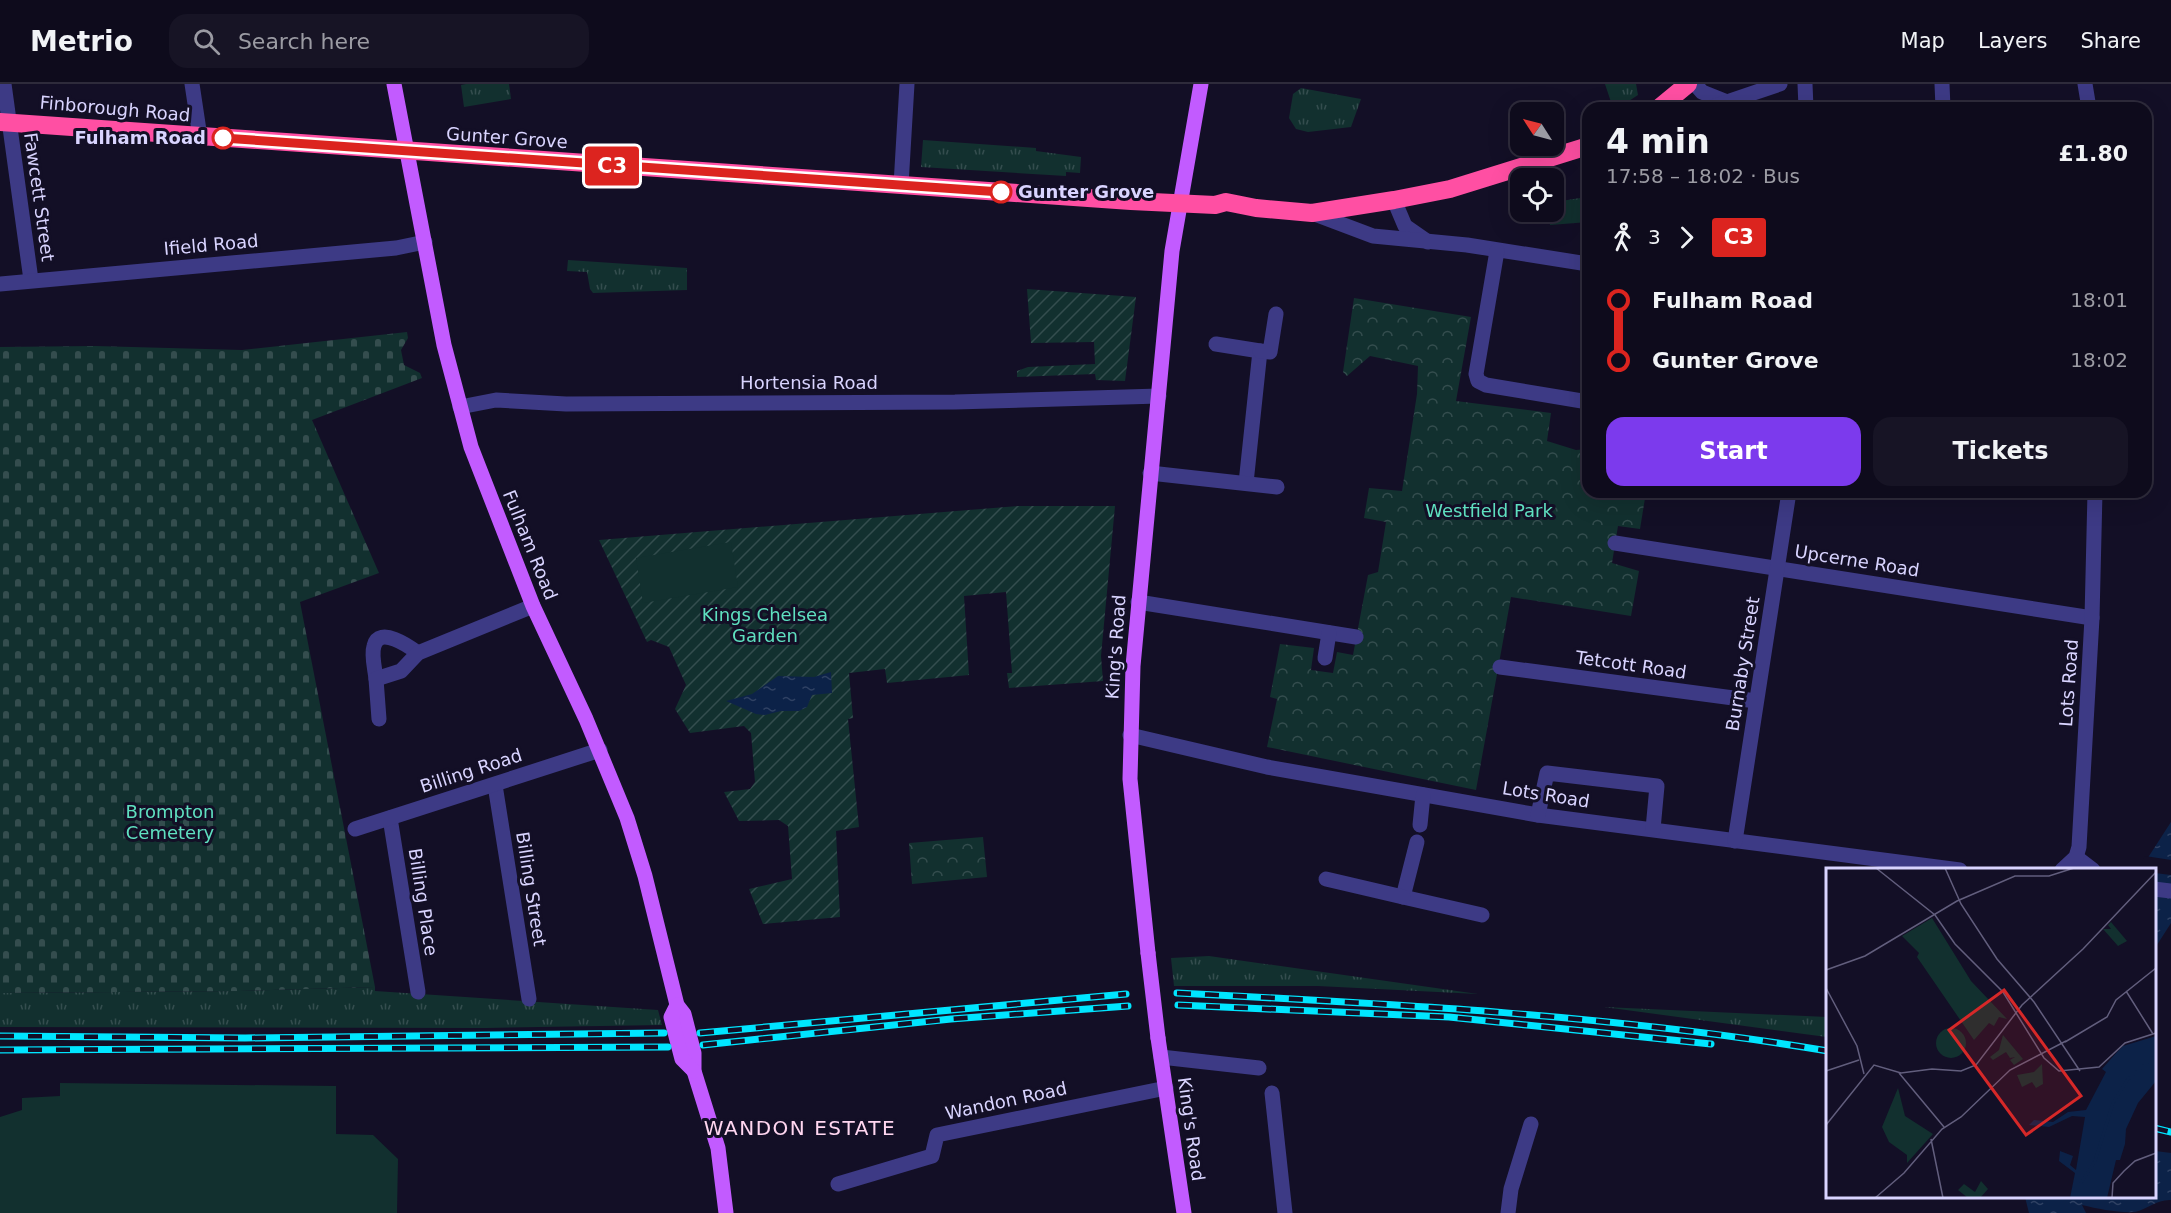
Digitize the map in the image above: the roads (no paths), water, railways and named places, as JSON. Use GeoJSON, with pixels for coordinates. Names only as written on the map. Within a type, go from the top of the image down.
{"type":"FeatureCollection","features":[{"type":"Feature","properties":{"kind":"highway"},"geometry":{"type":"LineString","coordinates":[[1666,102],[1688,84]]}},
{"type":"Feature","properties":{"kind":"highway","name":"Finborough Road"},"geometry":{"type":"LineString","coordinates":[[5,122],[407,152]]}},
{"type":"Feature","properties":{"kind":"highway","name":"Gunter Grove"},"geometry":{"type":"LineString","coordinates":[[407,152],[1215,205],[1226,202],[1256,208],[1312,213],[1450,189],[1582,148]]}},
{"type":"Feature","properties":{"kind":"main road","name":"Fulham Road"},"geometry":{"type":"LineString","coordinates":[[394,84],[444,345],[460,407],[484,484],[533,606],[600,750],[627,818],[645,876],[677,1005],[670,1017],[682,1059],[694,1071],[718,1148],[726,1213]]}},
{"type":"Feature","properties":{"kind":"main road","name":"King's Road"},"geometry":{"type":"LineString","coordinates":[[1184,1213],[1148,953],[1131,799],[1130,735],[1138,602],[1179,202],[1201,84]]}},
{"type":"Feature","properties":{"kind":"street","name":"Fawcett Street"},"geometry":{"type":"LineString","coordinates":[[4,84],[5,122],[31,280]]}},
{"type":"Feature","properties":{"kind":"street"},"geometry":{"type":"LineString","coordinates":[[192,84],[200,137]]}},
{"type":"Feature","properties":{"kind":"street"},"geometry":{"type":"LineString","coordinates":[[901,185],[907,84]]}},
{"type":"Feature","properties":{"kind":"street"},"geometry":{"type":"LineString","coordinates":[[1695,84],[1702,93],[1727,102],[1780,84]]}},
{"type":"Feature","properties":{"kind":"street"},"geometry":{"type":"LineString","coordinates":[[1804,84],[1806,102]]}},
{"type":"Feature","properties":{"kind":"street"},"geometry":{"type":"LineString","coordinates":[[1942,84],[1943,102]]}},
{"type":"Feature","properties":{"kind":"street"},"geometry":{"type":"LineString","coordinates":[[2085,84],[2088,102]]}},
{"type":"Feature","properties":{"kind":"street"},"geometry":{"type":"LineString","coordinates":[[1394,200],[1405,226],[1431,243]]}},
{"type":"Feature","properties":{"kind":"street"},"geometry":{"type":"LineString","coordinates":[[1312,213],[1373,236],[1467,245],[1582,263]]}},
{"type":"Feature","properties":{"kind":"street","name":"Ifield Road"},"geometry":{"type":"LineString","coordinates":[[0,284],[396,249],[425,242]]}},
{"type":"Feature","properties":{"kind":"street"},"geometry":{"type":"LineString","coordinates":[[1497,251],[1476,374],[1478,381],[1486,385],[1582,401]]}},
{"type":"Feature","properties":{"kind":"street"},"geometry":{"type":"LineString","coordinates":[[1216,344],[1270,352],[1276,314]]}},
{"type":"Feature","properties":{"kind":"street"},"geometry":{"type":"LineString","coordinates":[[1246,483],[1260,351]]}},
{"type":"Feature","properties":{"kind":"street","name":"Hortensia Road"},"geometry":{"type":"LineString","coordinates":[[460,407],[496,400],[566,404],[931,402],[1159,396]]}},
{"type":"Feature","properties":{"kind":"street"},"geometry":{"type":"LineString","coordinates":[[1150,473],[1277,487]]}},
{"type":"Feature","properties":{"kind":"street","name":"Burnaby Street"},"geometry":{"type":"LineString","coordinates":[[1736,841],[1788,498]]}},
{"type":"Feature","properties":{"kind":"street","name":"Lots Road"},"geometry":{"type":"LineString","coordinates":[[2076,857],[2080,826],[2092,618],[2095,498]]}},
{"type":"Feature","properties":{"kind":"street","name":"Upcerne Road"},"geometry":{"type":"LineString","coordinates":[[1615,543],[2092,618]]}},
{"type":"Feature","properties":{"kind":"street"},"geometry":{"type":"LineString","coordinates":[[1138,602],[1356,638]]}},
{"type":"Feature","properties":{"kind":"street"},"geometry":{"type":"LineString","coordinates":[[376,679],[401,671],[418,653],[533,606]]}},
{"type":"Feature","properties":{"kind":"street"},"geometry":{"type":"LineString","coordinates":[[1325,658],[1329,633]]}},
{"type":"Feature","properties":{"kind":"street"},"geometry":{"type":"LineString","coordinates":[[379,719],[374,646],[381,638],[402,641],[418,653]]}},
{"type":"Feature","properties":{"kind":"street","name":"Tetcott Road"},"geometry":{"type":"LineString","coordinates":[[1500,667],[1756,701]]}},
{"type":"Feature","properties":{"kind":"street","name":"Lots Road"},"geometry":{"type":"LineString","coordinates":[[1130,735],[1267,766],[1538,814],[1945,868]]}},
{"type":"Feature","properties":{"kind":"street","name":"Billing Road"},"geometry":{"type":"LineString","coordinates":[[355,829],[600,750]]}},
{"type":"Feature","properties":{"kind":"street"},"geometry":{"type":"LineString","coordinates":[[1538,814],[1547,773],[1657,786],[1653,829]]}},
{"type":"Feature","properties":{"kind":"street","name":"Billing Street"},"geometry":{"type":"LineString","coordinates":[[495,784],[529,999]]}},
{"type":"Feature","properties":{"kind":"street"},"geometry":{"type":"LineString","coordinates":[[1420,825],[1423,795]]}},
{"type":"Feature","properties":{"kind":"street","name":"Billing Place"},"geometry":{"type":"LineString","coordinates":[[390,818],[418,992]]}},
{"type":"Feature","properties":{"kind":"street"},"geometry":{"type":"LineString","coordinates":[[1403,897],[1417,842]]}},
{"type":"Feature","properties":{"kind":"street"},"geometry":{"type":"LineString","coordinates":[[2064,868],[2076,857],[2090,868]]}},
{"type":"Feature","properties":{"kind":"street"},"geometry":{"type":"LineString","coordinates":[[1326,879],[1482,915]]}},
{"type":"Feature","properties":{"kind":"street"},"geometry":{"type":"LineString","coordinates":[[2156,889],[2171,891]]}},
{"type":"Feature","properties":{"kind":"street"},"geometry":{"type":"LineString","coordinates":[[1161,1057],[1260,1068]]}},
{"type":"Feature","properties":{"kind":"street","name":"Wandon Road"},"geometry":{"type":"LineString","coordinates":[[838,1184],[932,1156],[937,1135],[1166,1088]]}},
{"type":"Feature","properties":{"kind":"street"},"geometry":{"type":"LineString","coordinates":[[1272,1093],[1285,1213]]}},
{"type":"Feature","properties":{"kind":"street"},"geometry":{"type":"LineString","coordinates":[[1508,1213],[1511,1190],[1531,1124]]}},
{"type":"Feature","properties":{"kind":"water"},"geometry":{"type":"Polygon","coordinates":[[[831,672],[832,693],[812,695],[807,707],[799,711],[756,714],[726,701],[752,694],[778,676],[814,677],[831,672]]]}},
{"type":"Feature","properties":{"kind":"water"},"geometry":{"type":"Polygon","coordinates":[[[2171,822],[2171,923],[2156,946],[2156,868],[2141,868],[2171,822]]]}},
{"type":"Feature","properties":{"kind":"water"},"geometry":{"type":"Polygon","coordinates":[[[2156,1151],[2171,1153],[2171,1200],[2162,1201],[2135,1212],[2082,1205],[2086,1213],[2029,1213],[2025,1198],[2156,1198],[2156,1151]]]}},
{"type":"Feature","properties":{"kind":"railway"},"geometry":{"type":"LineString","coordinates":[[1177,993],[1422,1007],[1585,1020],[1666,1028],[1826,1051]]}},
{"type":"Feature","properties":{"kind":"railway"},"geometry":{"type":"LineString","coordinates":[[700,1033],[1126,994]]}},
{"type":"Feature","properties":{"kind":"railway"},"geometry":{"type":"LineString","coordinates":[[1178,1005],[1449,1017],[1711,1044]]}},
{"type":"Feature","properties":{"kind":"railway"},"geometry":{"type":"LineString","coordinates":[[703,1045],[951,1019],[1128,1006]]}},
{"type":"Feature","properties":{"kind":"railway"},"geometry":{"type":"LineString","coordinates":[[0,1036],[245,1038],[664,1033]]}},
{"type":"Feature","properties":{"kind":"railway"},"geometry":{"type":"LineString","coordinates":[[0,1050],[668,1047]]}},
{"type":"Feature","properties":{"kind":"railway"},"geometry":{"type":"LineString","coordinates":[[2156,1128],[2171,1132]]}},
{"type":"Feature","properties":{"kind":"place","name":"Fulham Road"},"geometry":{"type":"Point","coordinates":[223,138]}},
{"type":"Feature","properties":{"kind":"place","name":"Gunter Grove"},"geometry":{"type":"Point","coordinates":[1001,192]}},
{"type":"Feature","properties":{"kind":"district","name":"WANDON ESTATE"},"geometry":{"type":"Point","coordinates":[800,1128]}},
{"type":"Feature","properties":{"kind":"park label","name":"Westfield Park"},"geometry":{"type":"Point","coordinates":[1489,511]}},
{"type":"Feature","properties":{"kind":"park label","name":"Kings Chelsea Garden"},"geometry":{"type":"Point","coordinates":[765,625]}},
{"type":"Feature","properties":{"kind":"park label","name":"Brompton Cemetery"},"geometry":{"type":"Point","coordinates":[170,822]}}]}
